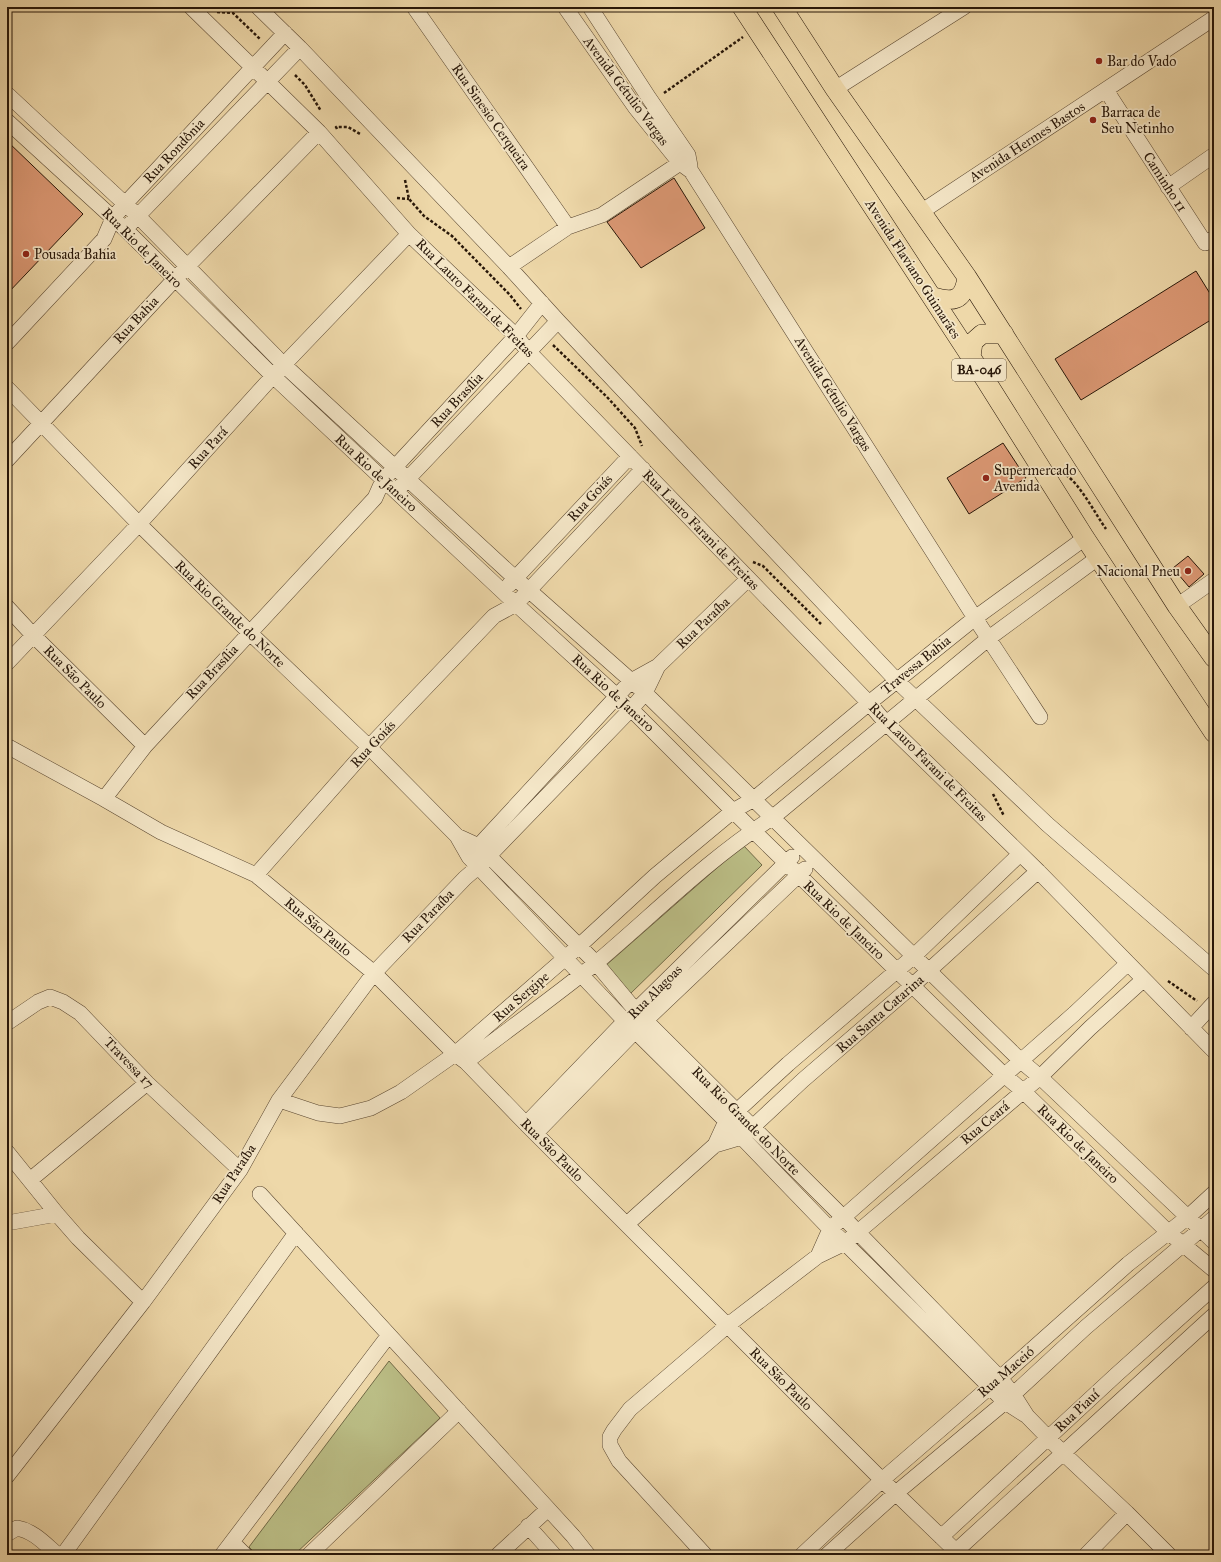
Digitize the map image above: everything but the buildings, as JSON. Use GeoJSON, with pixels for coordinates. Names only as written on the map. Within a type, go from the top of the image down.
{"type":"FeatureCollection","features":[{"type":"Feature","properties":{"kind":"main road","name":"Avenida Flaviano Guimarães"},"geometry":{"type":"LineString","coordinates":[[742,7],[971,357],[1085,538],[1214,733]]}},
{"type":"Feature","properties":{"kind":"main road","name":"BA-046"},"geometry":{"type":"LineString","coordinates":[[782,7],[835,89],[967,277],[1177,606],[1214,658]]}},
{"type":"Feature","properties":{"kind":"main road"},"geometry":{"type":"LineString","coordinates":[[931,296],[945,301],[957,298],[962,294],[966,286],[967,277]]}},
{"type":"Feature","properties":{"kind":"main road"},"geometry":{"type":"LineString","coordinates":[[971,357],[973,342],[982,334],[1004,334]]}},
{"type":"Feature","properties":{"kind":"street","name":"Rua Lauro Farani de Freitas"},"geometry":{"type":"LineString","coordinates":[[191,7],[319,132],[409,234],[516,336],[886,723],[1038,871],[1127,964],[1214,1051]]}},
{"type":"Feature","properties":{"kind":"street"},"geometry":{"type":"LineString","coordinates":[[258,7],[300,48],[509,267],[896,681],[1048,824],[1214,969]]}},
{"type":"Feature","properties":{"kind":"street","name":"Rua Sinesio Cerqueira"},"geometry":{"type":"LineString","coordinates":[[414,7],[568,227]]}},
{"type":"Feature","properties":{"kind":"street","name":"Avenida Gétulio Vargas"},"geometry":{"type":"LineString","coordinates":[[565,7],[635,108],[686,163]]}},
{"type":"Feature","properties":{"kind":"street","name":"Avenida Gétulio Vargas"},"geometry":{"type":"LineString","coordinates":[[590,7],[650,100],[686,163],[975,618],[1040,716]]}},
{"type":"Feature","properties":{"kind":"street"},"geometry":{"type":"LineString","coordinates":[[835,89],[964,7]]}},
{"type":"Feature","properties":{"kind":"street","name":"Avenida Hermes Bastos"},"geometry":{"type":"LineString","coordinates":[[921,212],[1214,18]]}},
{"type":"Feature","properties":{"kind":"street","name":"Rua Rondônia"},"geometry":{"type":"LineString","coordinates":[[7,343],[104,239],[113,218],[125,204],[285,33]]}},
{"type":"Feature","properties":{"kind":"street","name":"Rua Rondônia"},"geometry":{"type":"LineString","coordinates":[[104,239],[125,229],[300,48]]}},
{"type":"Feature","properties":{"kind":"street","name":"Caminho 11"},"geometry":{"type":"LineString","coordinates":[[1106,90],[1205,243],[1211,240],[1214,244]]}},
{"type":"Feature","properties":{"kind":"street","name":"Rua Rio de Janeiro"},"geometry":{"type":"LineString","coordinates":[[7,94],[138,216],[284,365],[528,590],[645,693],[754,799],[802,849],[1021,1061],[1040,1077],[1214,1242]]}},
{"type":"Feature","properties":{"kind":"street"},"geometry":{"type":"LineString","coordinates":[[635,108],[650,100]]}},
{"type":"Feature","properties":{"kind":"street","name":"Rua Rio de Janeiro"},"geometry":{"type":"LineString","coordinates":[[7,121],[125,229],[174,280],[383,480],[631,709],[798,876],[1004,1075],[1023,1091],[1168,1232],[1214,1270]]}},
{"type":"Feature","properties":{"kind":"street"},"geometry":{"type":"LineString","coordinates":[[30,142],[42,127]]}},
{"type":"Feature","properties":{"kind":"street","name":"Rua Bahia"},"geometry":{"type":"LineString","coordinates":[[7,460],[187,266],[319,132]]}},
{"type":"Feature","properties":{"kind":"street"},"geometry":{"type":"LineString","coordinates":[[1168,187],[1214,155]]}},
{"type":"Feature","properties":{"kind":"street"},"geometry":{"type":"LineString","coordinates":[[509,267],[568,227],[602,215],[686,163]]}},
{"type":"Feature","properties":{"kind":"street","name":"Rua Pará"},"geometry":{"type":"LineString","coordinates":[[7,662],[32,634],[139,524],[273,376],[409,234]]}},
{"type":"Feature","properties":{"kind":"street","name":"Rua Brasília"},"geometry":{"type":"LineString","coordinates":[[104,799],[145,746],[249,632],[375,498],[383,480],[516,336],[542,303]]}},
{"type":"Feature","properties":{"kind":"street","name":"Rua Brasília"},"geometry":{"type":"LineString","coordinates":[[375,498],[396,491],[558,320]]}},
{"type":"Feature","properties":{"kind":"street","name":"Rua Rio Grande do Norte"},"geometry":{"type":"LineString","coordinates":[[7,388],[139,524],[369,747],[457,836],[596,963],[636,1021]]}},
{"type":"Feature","properties":{"kind":"street","name":"Rua Goiás"},"geometry":{"type":"LineString","coordinates":[[494,616],[503,592],[630,456]]}},
{"type":"Feature","properties":{"kind":"street","name":"Rua Goiás"},"geometry":{"type":"LineString","coordinates":[[256,875],[369,747],[494,616],[516,604],[643,469]]}},
{"type":"Feature","properties":{"kind":"street","name":"Travessa Bahia"},"geometry":{"type":"LineString","coordinates":[[733,812],[754,799],[868,703],[975,618],[1085,538]]}},
{"type":"Feature","properties":{"kind":"street","name":"Travessa Bahia"},"geometry":{"type":"LineString","coordinates":[[753,830],[772,818],[989,638],[1098,556]]}},
{"type":"Feature","properties":{"kind":"street","name":"Rua Paraíba"},"geometry":{"type":"LineString","coordinates":[[7,1476],[143,1302],[240,1170],[279,1100],[374,973],[465,878],[479,856],[631,681],[658,666],[748,579]]}},
{"type":"Feature","properties":{"kind":"street"},"geometry":{"type":"LineString","coordinates":[[1177,606],[1214,580]]}},
{"type":"Feature","properties":{"kind":"street","name":"Rua São Paulo"},"geometry":{"type":"LineString","coordinates":[[7,607],[32,634],[145,746]]}},
{"type":"Feature","properties":{"kind":"street","name":"Rua Paraíba"},"geometry":{"type":"LineString","coordinates":[[479,856],[631,709],[645,693],[658,666]]}},
{"type":"Feature","properties":{"kind":"street","name":"Rua São Paulo"},"geometry":{"type":"LineString","coordinates":[[7,746],[161,832],[256,875],[374,973],[461,1058],[882,1480],[958,1553]]}},
{"type":"Feature","properties":{"kind":"street","name":"Rua Sergipe"},"geometry":{"type":"LineString","coordinates":[[461,1058],[565,958],[655,876],[733,812]]}},
{"type":"Feature","properties":{"kind":"street","name":"Rua Sergipe"},"geometry":{"type":"LineString","coordinates":[[279,1100],[318,1113],[340,1116],[371,1108],[461,1058],[596,963],[673,895],[753,830]]}},
{"type":"Feature","properties":{"kind":"street","name":"Rua Alagoas"},"geometry":{"type":"LineString","coordinates":[[531,1129],[786,863],[802,849]]}},
{"type":"Feature","properties":{"kind":"street","name":"Rua Santa Catarina"},"geometry":{"type":"LineString","coordinates":[[627,1224],[715,1145],[731,1116],[788,1064],[914,956],[1020,854]]}},
{"type":"Feature","properties":{"kind":"street","name":"Rua Rio Grande do Norte"},"geometry":{"type":"LineString","coordinates":[[479,856],[565,958],[581,974],[636,1021],[747,1132],[804,1179],[844,1218],[1009,1398],[1063,1453],[1169,1555]]}},
{"type":"Feature","properties":{"kind":"street","name":"Rua Alagoas"},"geometry":{"type":"LineString","coordinates":[[636,1021],[814,860]]}},
{"type":"Feature","properties":{"kind":"street","name":"Rua Santa Catarina"},"geometry":{"type":"LineString","coordinates":[[715,1145],[747,1132],[803,1080],[912,986],[1038,871]]}},
{"type":"Feature","properties":{"kind":"street"},"geometry":{"type":"LineString","coordinates":[[655,876],[673,895]]}},
{"type":"Feature","properties":{"kind":"street"},"geometry":{"type":"LineString","coordinates":[[970,902],[986,919]]}},
{"type":"Feature","properties":{"kind":"street","name":"Rua Ceará"},"geometry":{"type":"LineString","coordinates":[[818,1256],[830,1229],[1074,1014],[1127,964]]}},
{"type":"Feature","properties":{"kind":"street","name":"Rua Ceará"},"geometry":{"type":"LineString","coordinates":[[705,1555],[619,1461],[610,1445],[610,1437],[630,1409],[728,1325],[818,1256],[845,1243],[1040,1077],[1090,1028],[1144,980]]}},
{"type":"Feature","properties":{"kind":"street","name":"Travessa 17"},"geometry":{"type":"LineString","coordinates":[[7,1023],[38,1002],[50,997],[63,1002],[80,1013],[147,1084],[240,1170]]}},
{"type":"Feature","properties":{"kind":"street"},"geometry":{"type":"LineString","coordinates":[[1191,1028],[1211,1006]]}},
{"type":"Feature","properties":{"kind":"street"},"geometry":{"type":"LineString","coordinates":[[1074,1014],[1090,1028]]}},
{"type":"Feature","properties":{"kind":"street"},"geometry":{"type":"LineString","coordinates":[[788,1064],[803,1080]]}},
{"type":"Feature","properties":{"kind":"street"},"geometry":{"type":"LineString","coordinates":[[30,1180],[147,1084]]}},
{"type":"Feature","properties":{"kind":"street","name":"Rua Rio Grande do Norte"},"geometry":{"type":"LineString","coordinates":[[747,1132],[792,1190],[830,1229],[995,1383]]}},
{"type":"Feature","properties":{"kind":"street"},"geometry":{"type":"LineString","coordinates":[[7,1152],[78,1238],[143,1302]]}},
{"type":"Feature","properties":{"kind":"street"},"geometry":{"type":"LineString","coordinates":[[792,1190],[804,1179]]}},
{"type":"Feature","properties":{"kind":"street","name":"Rua Maceió"},"geometry":{"type":"LineString","coordinates":[[802,1555],[882,1480],[995,1383],[1128,1264],[1188,1217],[1214,1193]]}},
{"type":"Feature","properties":{"kind":"street"},"geometry":{"type":"LineString","coordinates":[[260,1194],[573,1536],[588,1555]]}},
{"type":"Feature","properties":{"kind":"street"},"geometry":{"type":"LineString","coordinates":[[7,1223],[57,1214]]}},
{"type":"Feature","properties":{"kind":"street","name":"Rua Maceió"},"geometry":{"type":"LineString","coordinates":[[828,1555],[896,1493],[1009,1398],[1086,1327],[1214,1218]]}},
{"type":"Feature","properties":{"kind":"street"},"geometry":{"type":"LineString","coordinates":[[63,1555],[296,1233]]}},
{"type":"Feature","properties":{"kind":"street"},"geometry":{"type":"LineString","coordinates":[[1128,1264],[1143,1280]]}},
{"type":"Feature","properties":{"kind":"street","name":"Rua Piauí"},"geometry":{"type":"LineString","coordinates":[[941,1537],[1178,1318],[1214,1287]]}},
{"type":"Feature","properties":{"kind":"street"},"geometry":{"type":"LineString","coordinates":[[1072,1314],[1086,1327]]}},
{"type":"Feature","properties":{"kind":"street","name":"Rua Piauí"},"geometry":{"type":"LineString","coordinates":[[958,1553],[1063,1453],[1214,1315]]}},
{"type":"Feature","properties":{"kind":"street"},"geometry":{"type":"LineString","coordinates":[[1178,1318],[1193,1333]]}},
{"type":"Feature","properties":{"kind":"street"},"geometry":{"type":"LineString","coordinates":[[222,1555],[389,1335]]}},
{"type":"Feature","properties":{"kind":"street"},"geometry":{"type":"LineString","coordinates":[[1116,1375],[1131,1390]]}},
{"type":"Feature","properties":{"kind":"street"},"geometry":{"type":"LineString","coordinates":[[309,1555],[459,1412]]}},
{"type":"Feature","properties":{"kind":"street"},"geometry":{"type":"LineString","coordinates":[[498,1555],[548,1509]]}},
{"type":"Feature","properties":{"kind":"street"},"geometry":{"type":"LineString","coordinates":[[1086,1555],[1127,1513]]}},
{"type":"Feature","properties":{"kind":"street"},"geometry":{"type":"LineString","coordinates":[[528,1526],[554,1555]]}},
{"type":"Feature","properties":{"kind":"street"},"geometry":{"type":"LineString","coordinates":[[7,1534],[17,1528],[24,1529],[35,1535],[58,1555]]}},
{"type":"Feature","properties":{"kind":"street"},"geometry":{"type":"LineString","coordinates":[[232,1542],[245,1555]]}},
{"type":"Feature","properties":{"kind":"path"},"geometry":{"type":"LineString","coordinates":[[650,100],[756,28]]}},
{"type":"Feature","properties":{"kind":"path"},"geometry":{"type":"LineString","coordinates":[[339,134],[336,128],[348,127],[365,137]]}},
{"type":"Feature","properties":{"kind":"path"},"geometry":{"type":"LineString","coordinates":[[401,176],[406,181],[409,199],[424,216],[452,236],[510,295],[529,320]]}},
{"type":"Feature","properties":{"kind":"path"},"geometry":{"type":"LineString","coordinates":[[390,197],[409,199]]}},
{"type":"Feature","properties":{"kind":"path"},"geometry":{"type":"LineString","coordinates":[[543,335],[607,397],[630,423],[634,428],[642,447]]}},
{"type":"Feature","properties":{"kind":"path"},"geometry":{"type":"LineString","coordinates":[[749,560],[763,566],[824,627]]}},
{"type":"Feature","properties":{"kind":"path"},"geometry":{"type":"LineString","coordinates":[[993,794],[1006,819]]}},
{"type":"Feature","properties":{"kind":"path"},"geometry":{"type":"LineString","coordinates":[[1165,979],[1211,1006]]}},
{"type":"Feature","properties":{"kind":"green space"},"geometry":{"type":"Polygon","coordinates":[[[743,845],[762,865],[629,995],[604,967],[743,845]]]}},
{"type":"Feature","properties":{"kind":"green space"},"geometry":{"type":"Polygon","coordinates":[[[389,1361],[440,1418],[294,1555],[257,1555],[249,1547],[389,1361]]]}},
{"type":"Feature","properties":{"kind":"place","name":"Bar do Vado"},"geometry":{"type":"Point","coordinates":[1099,61]}},
{"type":"Feature","properties":{"kind":"place","name":"Barraca de Seu Netinho"},"geometry":{"type":"Point","coordinates":[1093,120]}},
{"type":"Feature","properties":{"kind":"place","name":"Pousada Bahia"},"geometry":{"type":"Point","coordinates":[26,254]}},
{"type":"Feature","properties":{"kind":"place","name":"Supermercado Avenida"},"geometry":{"type":"Point","coordinates":[986,478]}},
{"type":"Feature","properties":{"kind":"place","name":"Nacional Pneu"},"geometry":{"type":"Point","coordinates":[1188,571]}}]}
